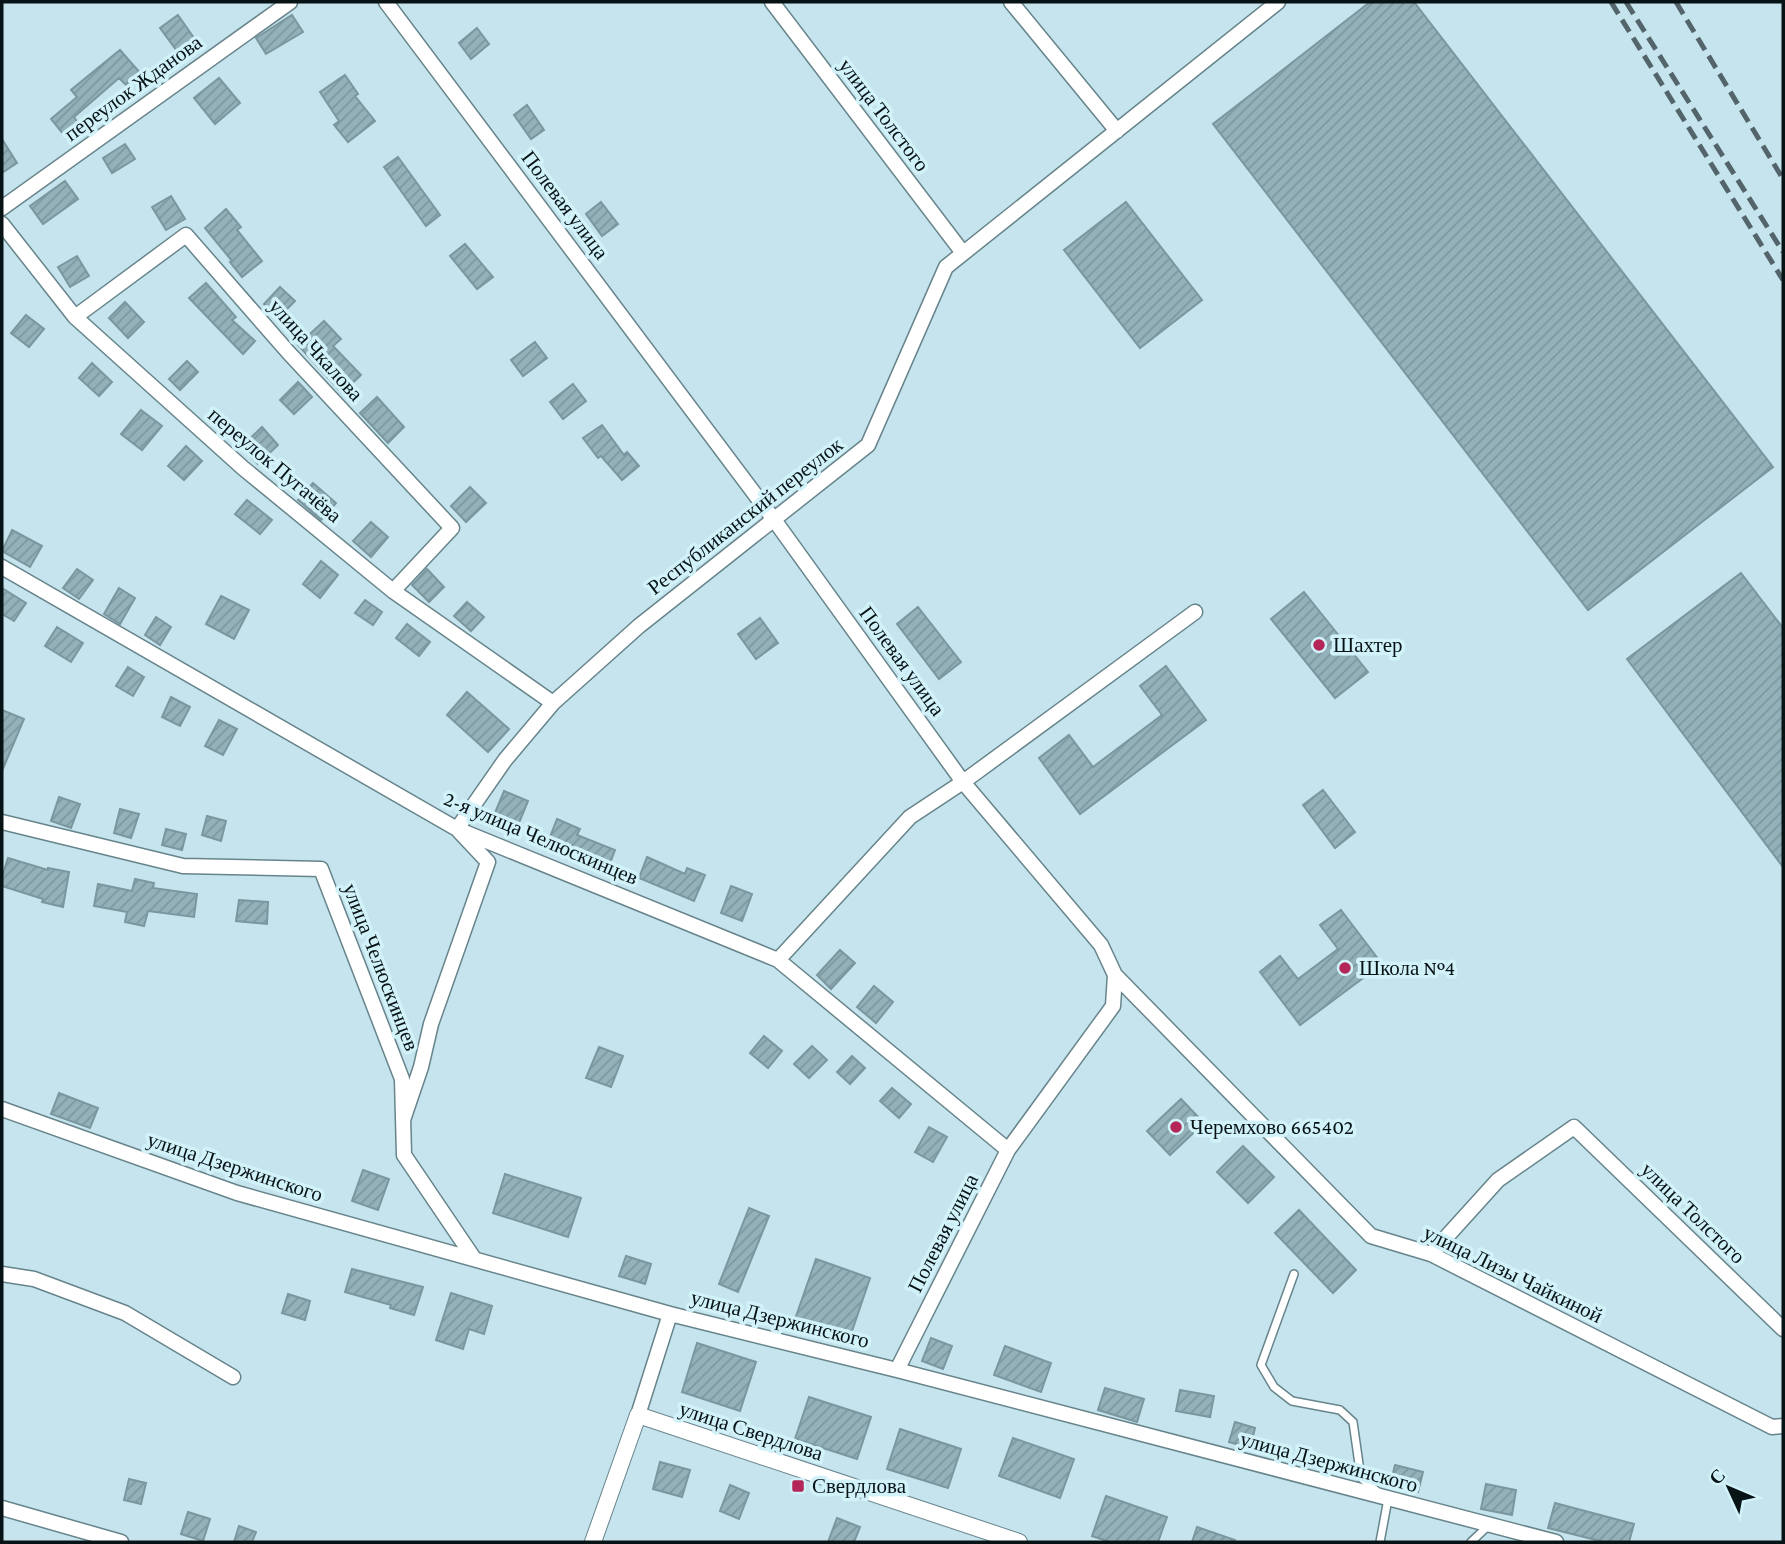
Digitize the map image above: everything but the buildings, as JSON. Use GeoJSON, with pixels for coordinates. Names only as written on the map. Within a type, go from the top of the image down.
{"type":"FeatureCollection","features":[{"type":"Feature","properties":{"kind":"street","name":"переулок Жданова"},"geometry":{"type":"LineString","coordinates":[[2,208],[290,2]]}},
{"type":"Feature","properties":{"kind":"street","name":"Полевая улица"},"geometry":{"type":"LineString","coordinates":[[386,2],[775,521],[963,782],[1101,945],[1115,975],[1113,1006],[1008,1150],[897,1370]]}},
{"type":"Feature","properties":{"kind":"street","name":"улица Толстого"},"geometry":{"type":"LineString","coordinates":[[772,2],[963,253]]}},
{"type":"Feature","properties":{"kind":"street"},"geometry":{"type":"LineString","coordinates":[[1011,2],[1117,131]]}},
{"type":"Feature","properties":{"kind":"street","name":"Республиканский переулок"},"geometry":{"type":"LineString","coordinates":[[457,829],[505,760],[553,703],[639,626],[868,445],[946,267],[1278,2]]}},
{"type":"Feature","properties":{"kind":"street","name":"переулок Пугачёва"},"geometry":{"type":"LineString","coordinates":[[2,224],[75,317],[243,468],[393,591],[553,703]]}},
{"type":"Feature","properties":{"kind":"street","name":"улица Чкалова"},"geometry":{"type":"LineString","coordinates":[[75,317],[186,236],[288,352],[453,528],[393,591]]}},
{"type":"Feature","properties":{"kind":"street","name":"2-я улица Челюскинцев"},"geometry":{"type":"LineString","coordinates":[[2,567],[457,829],[778,960],[1008,1150]]}},
{"type":"Feature","properties":{"kind":"street"},"geometry":{"type":"LineString","coordinates":[[778,960],[910,817],[963,782],[1195,612]]}},
{"type":"Feature","properties":{"kind":"street","name":"улица Челюскинцев"},"geometry":{"type":"LineString","coordinates":[[2,822],[183,866],[321,869],[402,1079],[404,1155],[473,1257]]}},
{"type":"Feature","properties":{"kind":"street"},"geometry":{"type":"LineString","coordinates":[[403,1120],[421,1067],[431,1024],[488,862],[457,829]]}},
{"type":"Feature","properties":{"kind":"street","name":"улица Лизы Чайкиной"},"geometry":{"type":"LineString","coordinates":[[1115,975],[1371,1236],[1431,1254],[1778,1426]]}},
{"type":"Feature","properties":{"kind":"street","name":"улица Дзержинского"},"geometry":{"type":"LineString","coordinates":[[2,1109],[237,1193],[670,1314],[897,1370],[1556,1542]]}},
{"type":"Feature","properties":{"kind":"street","name":"улица Толстого"},"geometry":{"type":"LineString","coordinates":[[1431,1254],[1499,1180],[1574,1127],[1783,1329]]}},
{"type":"Feature","properties":{"kind":"street"},"geometry":{"type":"LineString","coordinates":[[2,1274],[34,1279],[125,1313],[233,1377]]}},
{"type":"Feature","properties":{"kind":"street"},"geometry":{"type":"LineString","coordinates":[[593,1542],[670,1314]]}},
{"type":"Feature","properties":{"kind":"street","name":"улица Свердлова"},"geometry":{"type":"LineString","coordinates":[[638,1415],[1019,1542]]}},
{"type":"Feature","properties":{"kind":"street"},"geometry":{"type":"LineString","coordinates":[[2,1508],[121,1542]]}},
{"type":"Feature","properties":{"kind":"lane"},"geometry":{"type":"LineString","coordinates":[[1294,1275],[1261,1366],[1274,1387],[1292,1401],[1340,1410],[1353,1422],[1361,1478],[1389,1500],[1380,1542]]}},
{"type":"Feature","properties":{"kind":"lane"},"geometry":{"type":"LineString","coordinates":[[1471,1542],[1489,1525]]}},
{"type":"Feature","properties":{"kind":"railway"},"geometry":{"type":"LineString","coordinates":[[1611,2],[1783,280]]}},
{"type":"Feature","properties":{"kind":"railway"},"geometry":{"type":"LineString","coordinates":[[1626,2],[1783,252]]}},
{"type":"Feature","properties":{"kind":"railway"},"geometry":{"type":"LineString","coordinates":[[1676,2],[1783,179]]}},
{"type":"Feature","properties":{"kind":"place","name":"Шахтер"},"geometry":{"type":"Point","coordinates":[1319,645]}},
{"type":"Feature","properties":{"kind":"place","name":"Школа №4"},"geometry":{"type":"Point","coordinates":[1345,968]}},
{"type":"Feature","properties":{"kind":"place","name":"Черемхово 665402"},"geometry":{"type":"Point","coordinates":[1176,1127]}},
{"type":"Feature","properties":{"kind":"place","name":"Свердлова"},"geometry":{"type":"Point","coordinates":[798,1486]}}]}
